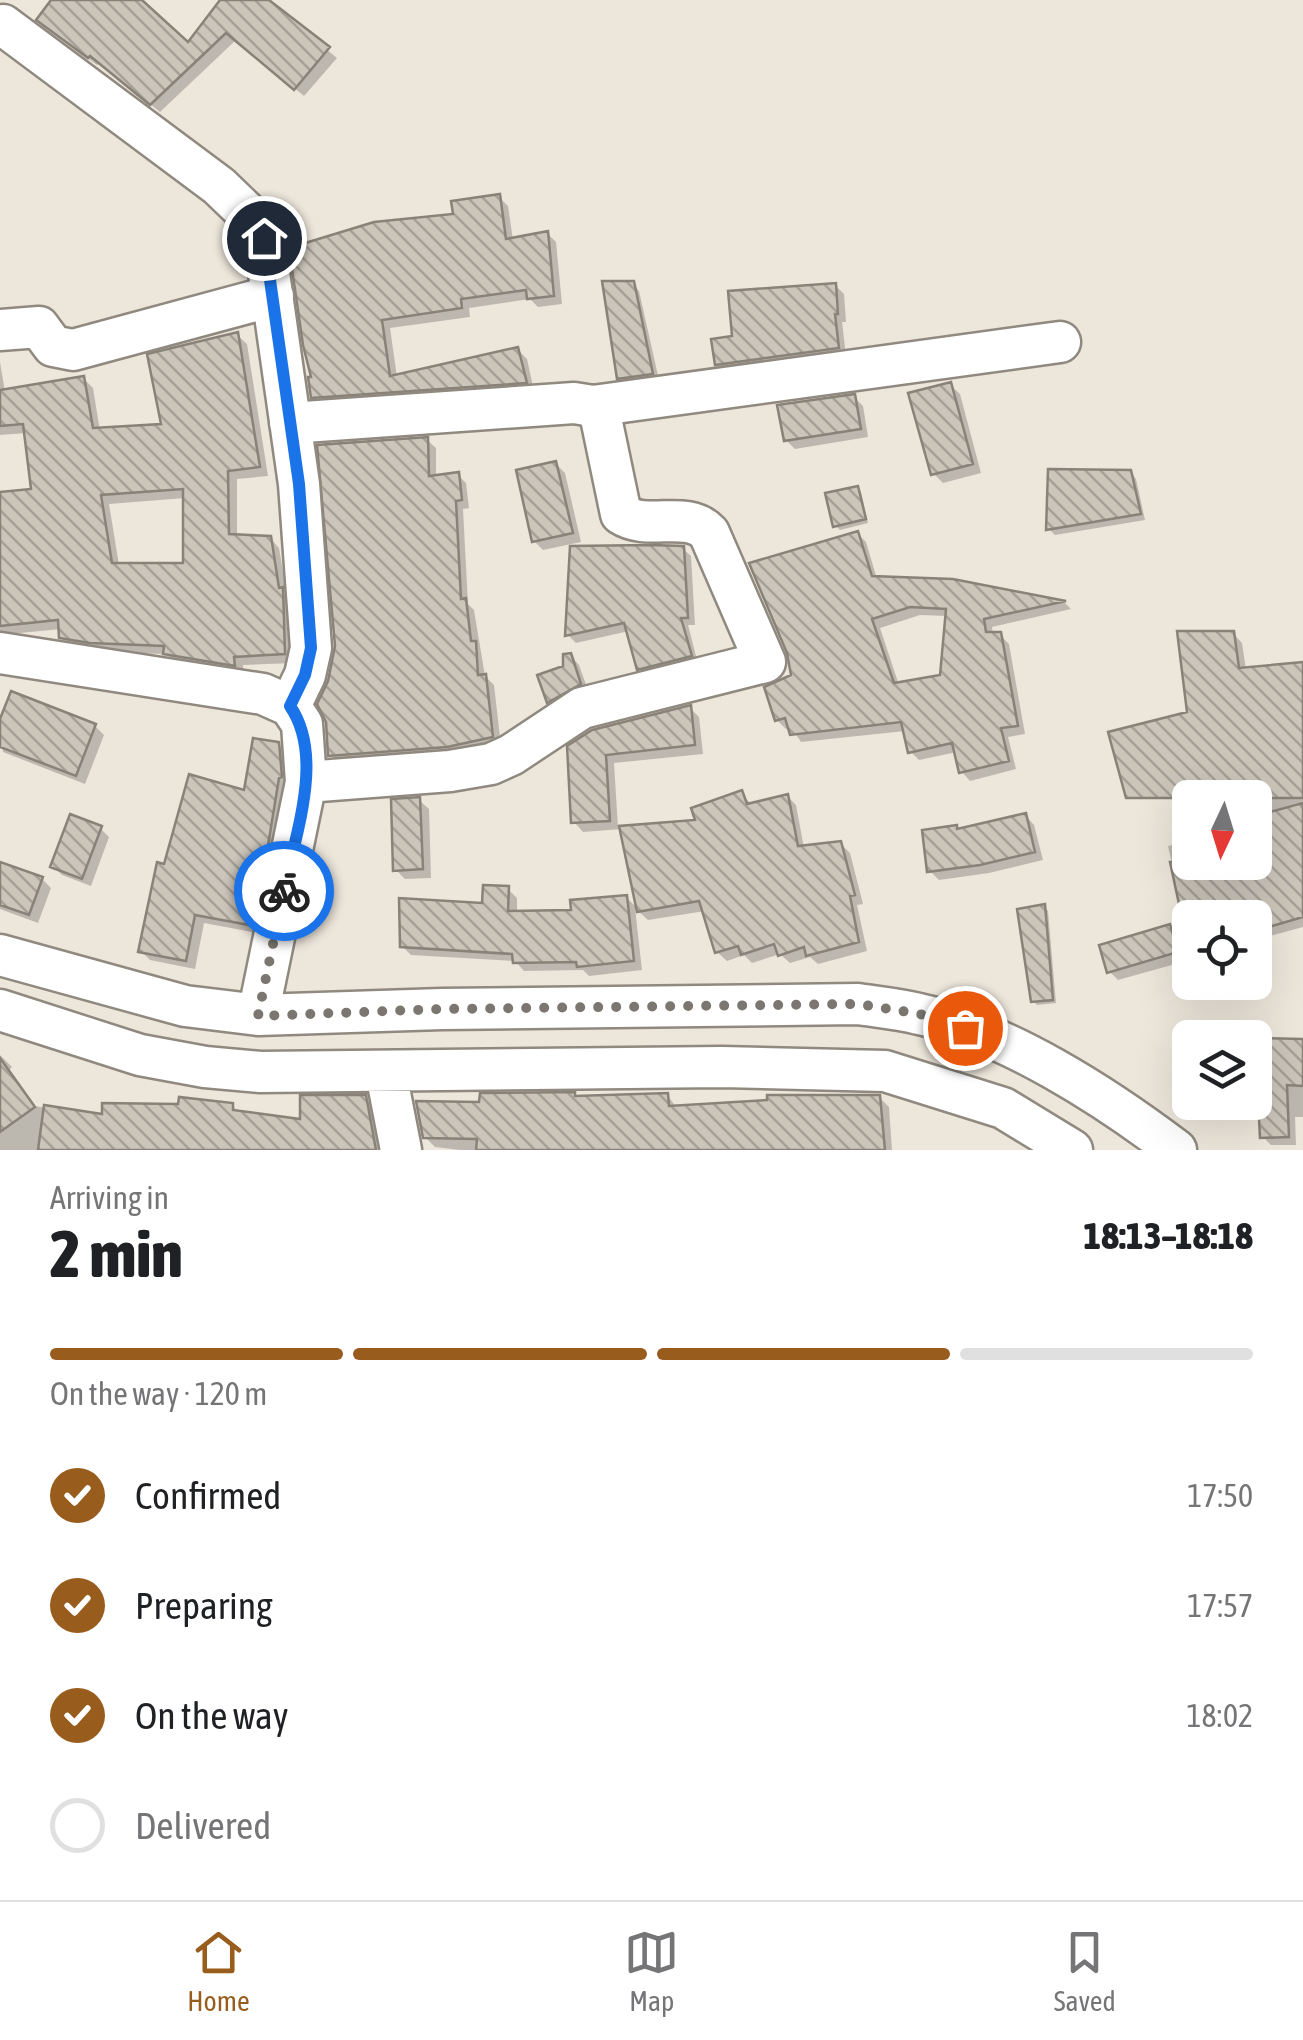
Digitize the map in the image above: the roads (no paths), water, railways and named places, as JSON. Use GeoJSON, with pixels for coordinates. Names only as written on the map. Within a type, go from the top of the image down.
{"type":"FeatureCollection","features":[{"type":"Feature","properties":{"kind":"street"},"geometry":{"type":"LineString","coordinates":[[7,18],[218,186],[246,212],[264,238],[299,484],[311,648],[305,675],[290,706]]}},
{"type":"Feature","properties":{"kind":"street"},"geometry":{"type":"LineString","coordinates":[[0,330],[40,327],[53,346],[73,350],[272,296]]}},
{"type":"Feature","properties":{"kind":"street"},"geometry":{"type":"LineString","coordinates":[[290,423],[574,403],[593,406],[1060,342]]}},
{"type":"Feature","properties":{"kind":"street"},"geometry":{"type":"LineString","coordinates":[[306,782],[450,771],[490,764],[511,755],[582,708],[765,662],[709,533],[691,521],[641,524],[622,514],[602,418],[593,406]]}},
{"type":"Feature","properties":{"kind":"street"},"geometry":{"type":"LineString","coordinates":[[0,653],[263,694],[290,706],[302,724],[306,782],[258,1016]]}},
{"type":"Feature","properties":{"kind":"street"},"geometry":{"type":"LineString","coordinates":[[0,955],[166,1001],[258,1016],[442,1009],[858,1004],[920,1014],[965,1028],[1053,1069],[1124,1111],[1176,1150]]}},
{"type":"Feature","properties":{"kind":"street"},"geometry":{"type":"LineString","coordinates":[[0,1010],[140,1054],[205,1067],[260,1072],[722,1068],[885,1071],[1003,1108],[1072,1150]]}},
{"type":"Feature","properties":{"kind":"street"},"geometry":{"type":"LineString","coordinates":[[386,1073],[401,1150]]}}]}
